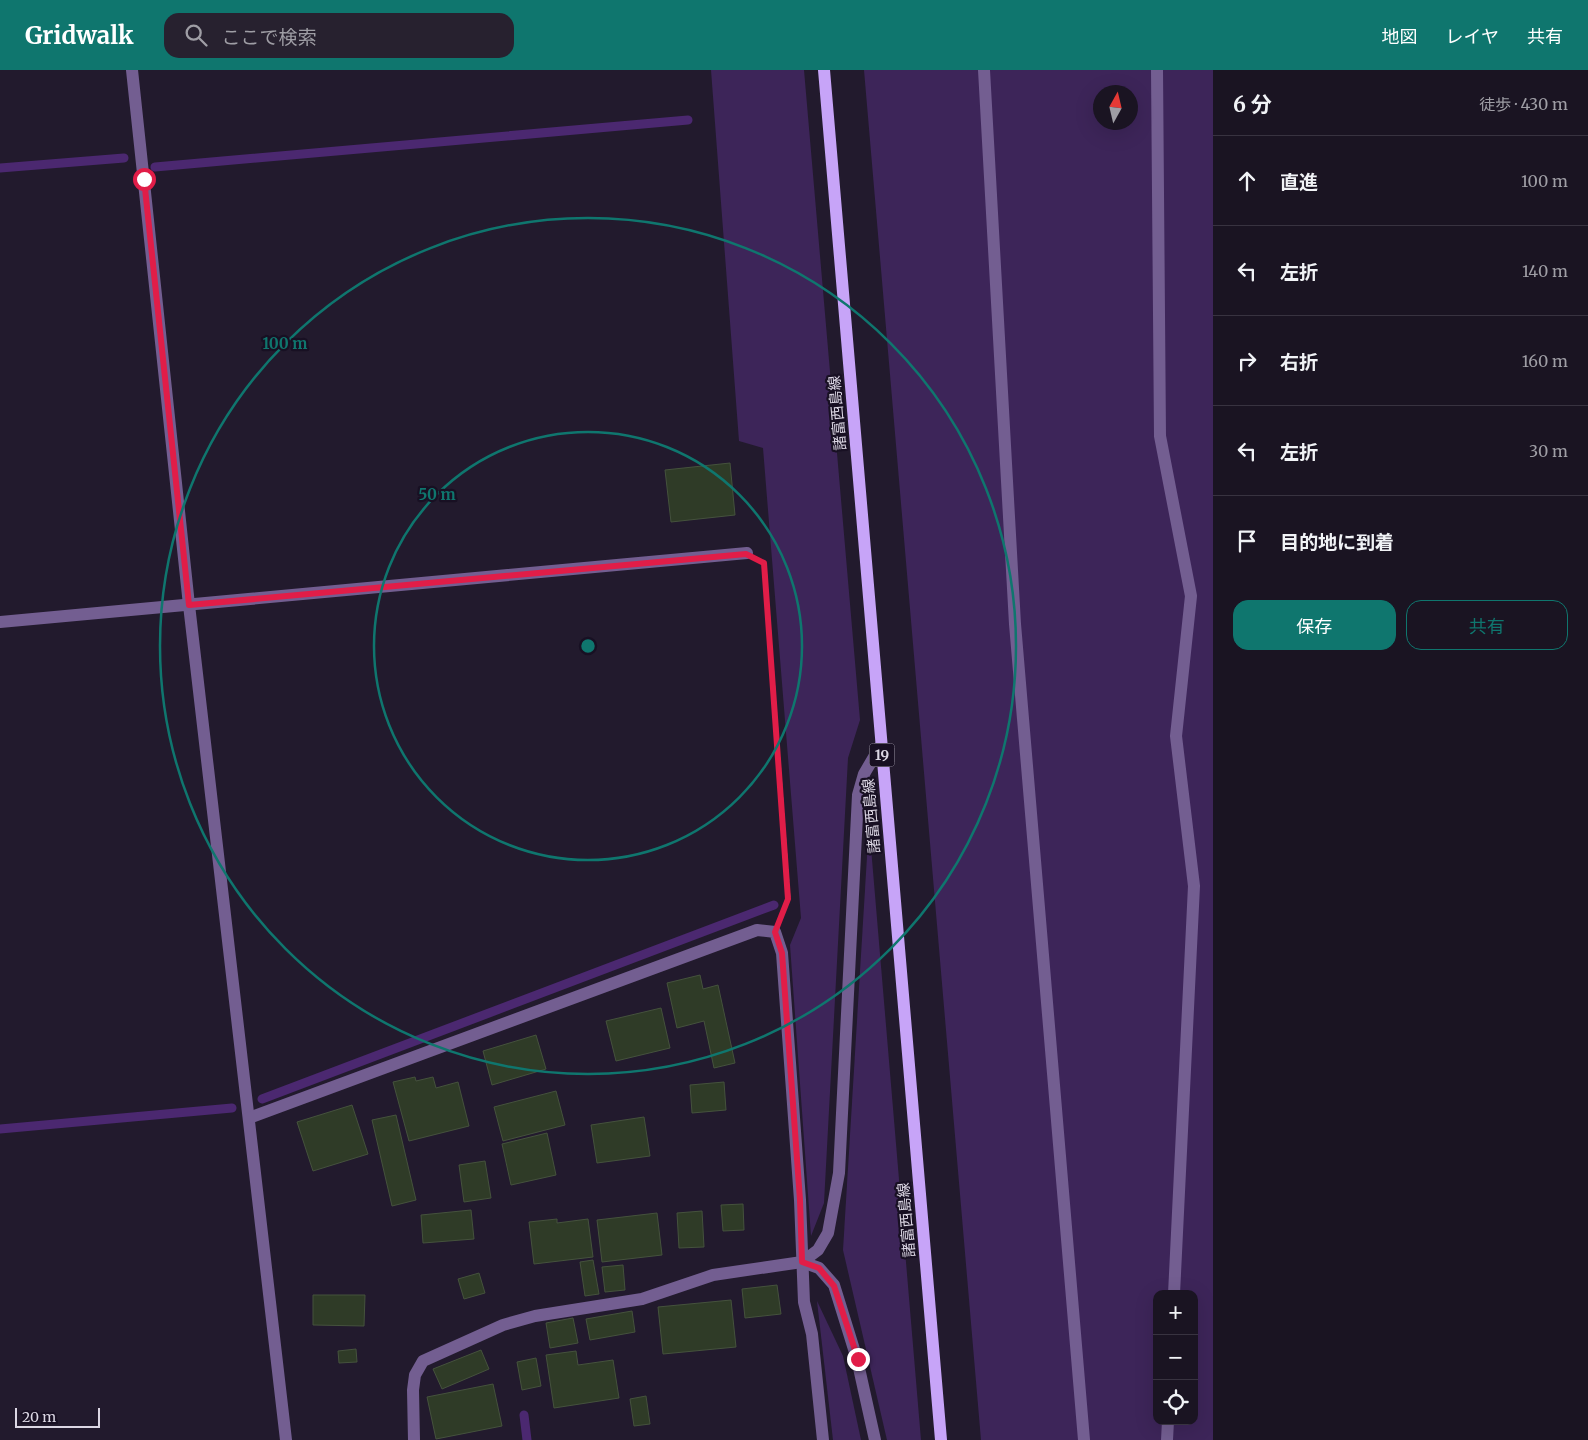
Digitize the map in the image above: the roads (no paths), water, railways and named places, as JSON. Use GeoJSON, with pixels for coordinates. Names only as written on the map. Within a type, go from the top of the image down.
{"type":"FeatureCollection","features":[{"type":"Feature","properties":{"kind":"main road","name":"諸富西島線"},"geometry":{"type":"LineString","coordinates":[[824,70],[941,1440]]}},
{"type":"Feature","properties":{"kind":"street"},"geometry":{"type":"LineString","coordinates":[[132,70],[189,605],[286,1440]]}},
{"type":"Feature","properties":{"kind":"street"},"geometry":{"type":"LineString","coordinates":[[984,70],[1015,624],[1084,1440]]}},
{"type":"Feature","properties":{"kind":"street"},"geometry":{"type":"LineString","coordinates":[[1158,70],[1160,436],[1191,596],[1176,736],[1194,886],[1174,1290]]}},
{"type":"Feature","properties":{"kind":"street"},"geometry":{"type":"LineString","coordinates":[[0,622],[746,554]]}},
{"type":"Feature","properties":{"kind":"street"},"geometry":{"type":"LineString","coordinates":[[802,1262],[818,1250],[828,1233],[839,1174],[858,795],[864,774],[881,745]]}},
{"type":"Feature","properties":{"kind":"street"},"geometry":{"type":"LineString","coordinates":[[249,1118],[757,930],[775,932],[782,953],[800,1200],[804,1302],[812,1334],[823,1440]]}},
{"type":"Feature","properties":{"kind":"street"},"geometry":{"type":"LineString","coordinates":[[414,1440],[413,1390],[415,1375],[422,1361],[503,1325],[535,1316],[642,1299],[713,1275],[802,1262],[819,1268],[834,1286],[858,1359],[875,1440]]}},
{"type":"Feature","properties":{"kind":"street"},"geometry":{"type":"LineString","coordinates":[[1167,1440],[1168,1425]]}},
{"type":"Feature","properties":{"kind":"waterway"},"geometry":{"type":"LineString","coordinates":[[155,167],[688,120]]}},
{"type":"Feature","properties":{"kind":"waterway"},"geometry":{"type":"LineString","coordinates":[[0,168],[124,158]]}},
{"type":"Feature","properties":{"kind":"waterway"},"geometry":{"type":"LineString","coordinates":[[262,1099],[774,905]]}},
{"type":"Feature","properties":{"kind":"waterway"},"geometry":{"type":"LineString","coordinates":[[0,1129],[232,1108]]}},
{"type":"Feature","properties":{"kind":"waterway"},"geometry":{"type":"LineString","coordinates":[[524,1415],[527,1440]]}}]}
